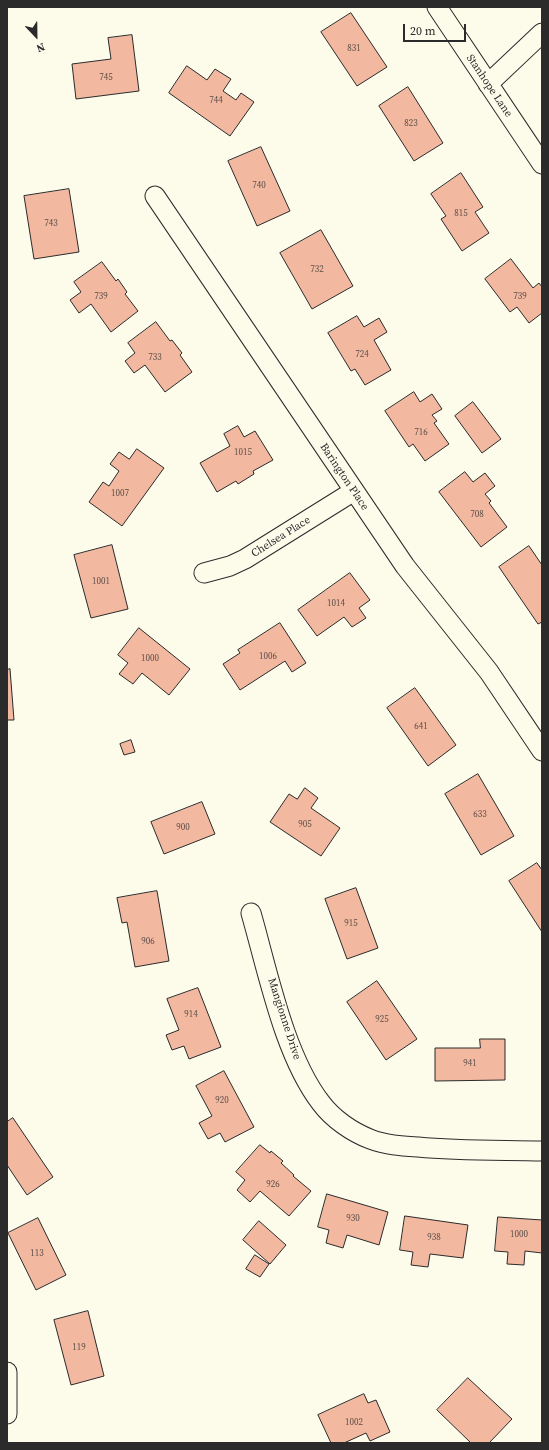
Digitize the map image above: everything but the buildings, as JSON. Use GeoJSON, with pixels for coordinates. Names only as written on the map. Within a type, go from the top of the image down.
{"type":"FeatureCollection","features":[{"type":"Feature","properties":{"kind":"street","name":"Stanhope Lane"},"geometry":{"type":"LineString","coordinates":[[437,7],[542,164]]}},
{"type":"Feature","properties":{"kind":"street"},"geometry":{"type":"LineString","coordinates":[[488,84],[542,33]]}},
{"type":"Feature","properties":{"kind":"street","name":"Barington Place"},"geometry":{"type":"LineString","coordinates":[[155,196],[404,566],[489,672],[542,751]]}},
{"type":"Feature","properties":{"kind":"street","name":"Chelsea Place"},"geometry":{"type":"LineString","coordinates":[[204,573],[230,566],[245,559],[354,491]]}},
{"type":"Feature","properties":{"kind":"street","name":"Mangionne Drive"},"geometry":{"type":"LineString","coordinates":[[251,913],[286,1034],[299,1067],[322,1104],[352,1131],[371,1140],[390,1144],[450,1150],[542,1151]]}},
{"type":"Feature","properties":{"kind":"street"},"geometry":{"type":"LineString","coordinates":[[7,1372],[7,1414]]}}]}
